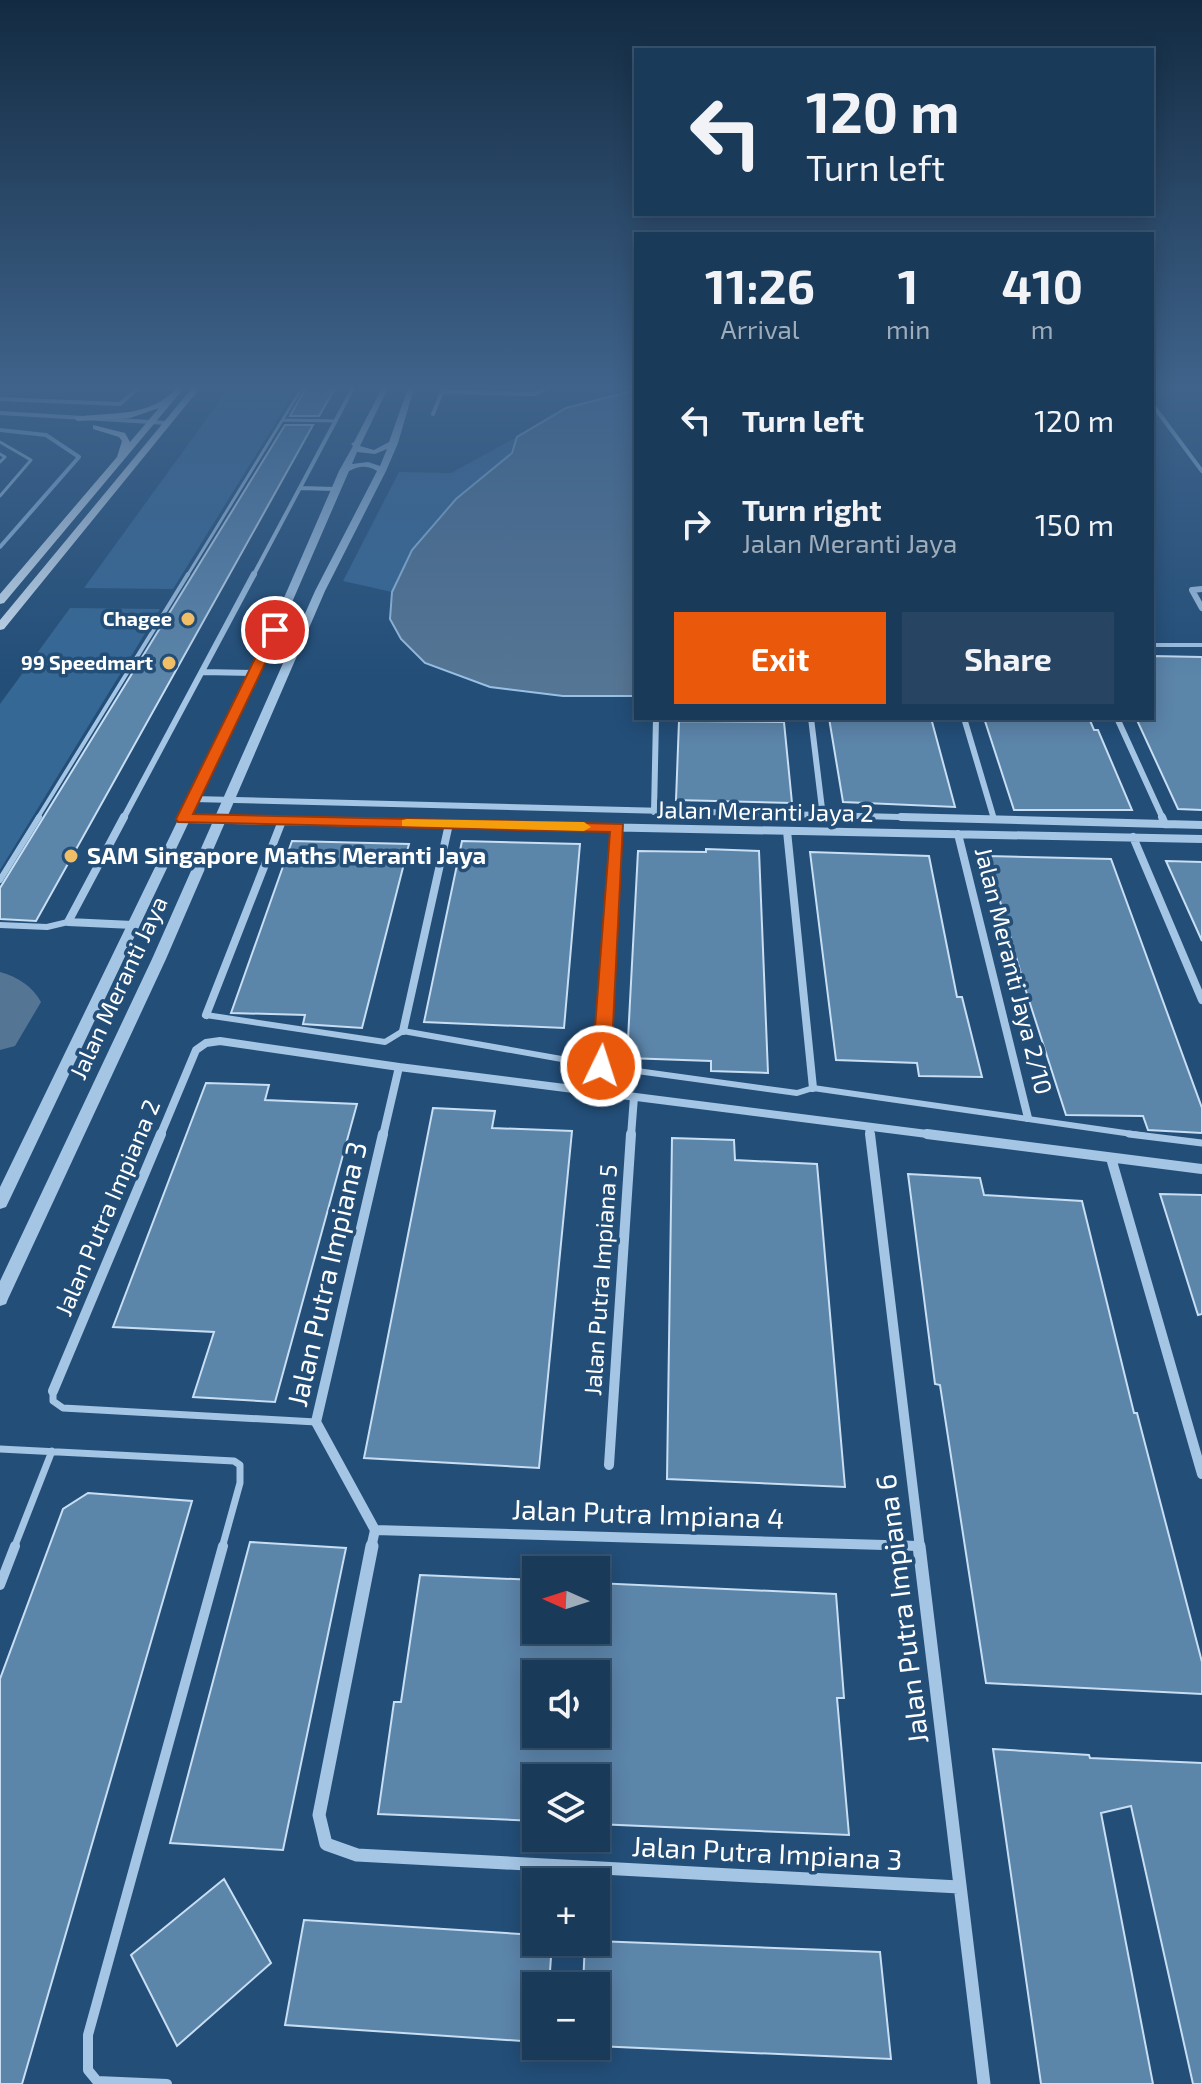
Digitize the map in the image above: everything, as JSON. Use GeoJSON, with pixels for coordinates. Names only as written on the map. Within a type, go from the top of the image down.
{"type":"FeatureCollection","features":[{"type":"Feature","properties":{"kind":"main road"},"geometry":{"type":"LineString","coordinates":[[0,601],[97,485]]}},
{"type":"Feature","properties":{"kind":"main road"},"geometry":{"type":"LineString","coordinates":[[0,627],[116,485]]}},
{"type":"Feature","properties":{"kind":"street"},"geometry":{"type":"LineString","coordinates":[[133,925],[68,922],[301,485]]}},
{"type":"Feature","properties":{"kind":"street","name":"Jalan Meranti Jaya"},"geometry":{"type":"LineString","coordinates":[[0,1203],[311,553],[337,485]]}},
{"type":"Feature","properties":{"kind":"street","name":"Jalan Meranti Jaya"},"geometry":{"type":"LineString","coordinates":[[0,1299],[159,959],[320,591],[375,485]]}},
{"type":"Feature","properties":{"kind":"street"},"geometry":{"type":"LineString","coordinates":[[300,488],[335,489]]}},
{"type":"Feature","properties":{"kind":"street"},"geometry":{"type":"LineString","coordinates":[[1202,589],[1192,590],[1202,608]]}},
{"type":"Feature","properties":{"kind":"street"},"geometry":{"type":"LineString","coordinates":[[203,672],[253,673]]}},
{"type":"Feature","properties":{"kind":"street"},"geometry":{"type":"LineString","coordinates":[[654,812],[656,720]]}},
{"type":"Feature","properties":{"kind":"street"},"geometry":{"type":"LineString","coordinates":[[811,720],[823,817]]}},
{"type":"Feature","properties":{"kind":"street"},"geometry":{"type":"LineString","coordinates":[[965,720],[994,820]]}},
{"type":"Feature","properties":{"kind":"street"},"geometry":{"type":"LineString","coordinates":[[1118,720],[1165,824]]}},
{"type":"Feature","properties":{"kind":"street","name":"Jalan Meranti Jaya 2"},"geometry":{"type":"LineString","coordinates":[[193,799],[1202,825]]}},
{"type":"Feature","properties":{"kind":"street"},"geometry":{"type":"LineString","coordinates":[[380,823],[387,805]]}},
{"type":"Feature","properties":{"kind":"street"},"geometry":{"type":"LineString","coordinates":[[706,814],[707,829]]}},
{"type":"Feature","properties":{"kind":"street","name":"Jalan Meranti Jaya 2"},"geometry":{"type":"LineString","coordinates":[[184,819],[1202,839]]}},
{"type":"Feature","properties":{"kind":"street"},"geometry":{"type":"LineString","coordinates":[[206,1015],[282,821]]}},
{"type":"Feature","properties":{"kind":"street"},"geometry":{"type":"LineString","coordinates":[[1039,821],[1044,836]]}},
{"type":"Feature","properties":{"kind":"street"},"geometry":{"type":"LineString","coordinates":[[403,1031],[449,824]]}},
{"type":"Feature","properties":{"kind":"street"},"geometry":{"type":"LineString","coordinates":[[601,1066],[617,827]]}},
{"type":"Feature","properties":{"kind":"street"},"geometry":{"type":"LineString","coordinates":[[787,831],[813,1088]]}},
{"type":"Feature","properties":{"kind":"street","name":"Jalan Meranti Jaya 2/10"},"geometry":{"type":"LineString","coordinates":[[958,834],[1028,1118]]}},
{"type":"Feature","properties":{"kind":"street"},"geometry":{"type":"LineString","coordinates":[[1133,837],[1202,1000]]}},
{"type":"Feature","properties":{"kind":"street","name":"Jalan Putra Impiana 2"},"geometry":{"type":"LineString","coordinates":[[53,1391],[196,1050],[206,1043],[220,1041],[399,1067]]}},
{"type":"Feature","properties":{"kind":"street"},"geometry":{"type":"LineString","coordinates":[[399,1067],[1202,1169]]}},
{"type":"Feature","properties":{"kind":"street","name":"Jalan Putra Impiana 3"},"geometry":{"type":"LineString","coordinates":[[399,1067],[316,1422],[375,1530],[319,1815],[326,1844],[357,1855],[959,1887]]}},
{"type":"Feature","properties":{"kind":"street","name":"Jalan Putra Impiana 5"},"geometry":{"type":"LineString","coordinates":[[609,1465],[634,1097]]}},
{"type":"Feature","properties":{"kind":"street","name":"Jalan Putra Impiana 6"},"geometry":{"type":"LineString","coordinates":[[869,1128],[984,2084]]}},
{"type":"Feature","properties":{"kind":"street"},"geometry":{"type":"LineString","coordinates":[[1111,1158],[1202,1474]]}},
{"type":"Feature","properties":{"kind":"street","name":"Jalan Putra Impiana 4"},"geometry":{"type":"LineString","coordinates":[[375,1530],[919,1546]]}},
{"type":"Feature","properties":{"kind":"lane"},"geometry":{"type":"LineString","coordinates":[[0,880],[243,485]]}},
{"type":"Feature","properties":{"kind":"lane"},"geometry":{"type":"LineString","coordinates":[[0,487],[9,487]]}},
{"type":"Feature","properties":{"kind":"lane"},"geometry":{"type":"LineString","coordinates":[[0,496],[9,487]]}},
{"type":"Feature","properties":{"kind":"lane"},"geometry":{"type":"LineString","coordinates":[[1154,645],[1202,645]]}},
{"type":"Feature","properties":{"kind":"lane"},"geometry":{"type":"LineString","coordinates":[[0,925],[47,927],[68,922]]}},
{"type":"Feature","properties":{"kind":"lane"},"geometry":{"type":"LineString","coordinates":[[206,1015],[385,1042],[403,1031],[601,1066],[797,1093],[813,1088],[1028,1118],[1055,1125],[1202,1143]]}},
{"type":"Feature","properties":{"kind":"lane"},"geometry":{"type":"LineString","coordinates":[[53,1391],[53,1401],[63,1408],[316,1422]]}},
{"type":"Feature","properties":{"kind":"lane"},"geometry":{"type":"LineString","coordinates":[[0,1449],[234,1461],[240,1465],[242,1473],[88,2035],[88,2070],[96,2082],[167,2084]]}},
{"type":"Feature","properties":{"kind":"lane"},"geometry":{"type":"LineString","coordinates":[[0,1585],[52,1451]]}},
{"type":"Feature","properties":{"kind":"shaded area"},"geometry":{"type":"Polygon","coordinates":[[[158,485],[237,485],[173,589],[84,588],[158,485]]]}},
{"type":"Feature","properties":{"kind":"shaded area"},"geometry":{"type":"Polygon","coordinates":[[[392,485],[474,485],[454,501],[426,532],[392,592],[343,581],[392,485]]]}},
{"type":"Feature","properties":{"kind":"shaded area"},"geometry":{"type":"Polygon","coordinates":[[[473,485],[634,485],[634,696],[563,696],[490,687],[425,663],[401,639],[390,619],[392,592],[412,550],[456,499],[473,485]]]}},
{"type":"Feature","properties":{"kind":"shaded area"},"geometry":{"type":"Polygon","coordinates":[[[70,608],[160,609],[0,870],[0,704],[70,608]]]}},
{"type":"Feature","properties":{"kind":"building"},"geometry":{"type":"Polygon","coordinates":[[[248,485],[279,485],[36,921],[0,919],[0,888],[248,485]]]}},
{"type":"Feature","properties":{"kind":"building"},"geometry":{"type":"Polygon","coordinates":[[[1154,656],[1202,657],[1202,810],[1178,809],[1137,720],[1154,720],[1154,656]]]}},
{"type":"Feature","properties":{"kind":"building"},"geometry":{"type":"Polygon","coordinates":[[[829,720],[932,720],[955,807],[843,802],[829,720]]]}},
{"type":"Feature","properties":{"kind":"building"},"geometry":{"type":"Polygon","coordinates":[[[985,720],[1090,720],[1094,730],[1098,730],[1132,810],[1014,810],[985,720]]]}},
{"type":"Feature","properties":{"kind":"building"},"geometry":{"type":"Polygon","coordinates":[[[679,721],[784,722],[792,803],[676,800],[679,721]]]}},
{"type":"Feature","properties":{"kind":"building"},"geometry":{"type":"Polygon","coordinates":[[[292,841],[409,844],[362,1028],[303,1024],[305,1015],[231,1013],[292,841]]]}},
{"type":"Feature","properties":{"kind":"building"},"geometry":{"type":"Polygon","coordinates":[[[462,841],[580,844],[564,1028],[424,1022],[462,841]]]}},
{"type":"Feature","properties":{"kind":"building"},"geometry":{"type":"Polygon","coordinates":[[[706,849],[759,851],[768,1073],[711,1071],[711,1061],[627,1058],[638,851],[706,852],[706,849]]]}},
{"type":"Feature","properties":{"kind":"building"},"geometry":{"type":"Polygon","coordinates":[[[810,852],[929,856],[957,997],[962,997],[982,1077],[919,1076],[917,1063],[836,1060],[810,852]]]}},
{"type":"Feature","properties":{"kind":"building"},"geometry":{"type":"Polygon","coordinates":[[[987,856],[1111,859],[1202,1108],[1202,1133],[1148,1130],[1143,1116],[1066,1115],[987,856]]]}},
{"type":"Feature","properties":{"kind":"building"},"geometry":{"type":"Polygon","coordinates":[[[1166,861],[1202,862],[1202,941],[1166,861]]]}},
{"type":"Feature","properties":{"kind":"building"},"geometry":{"type":"Polygon","coordinates":[[[206,1083],[269,1085],[265,1100],[357,1104],[275,1402],[193,1397],[214,1332],[113,1327],[206,1083]]]}},
{"type":"Feature","properties":{"kind":"building"},"geometry":{"type":"Polygon","coordinates":[[[433,1108],[495,1111],[492,1128],[572,1131],[539,1468],[364,1458],[433,1108]]]}},
{"type":"Feature","properties":{"kind":"building"},"geometry":{"type":"Polygon","coordinates":[[[672,1138],[734,1140],[735,1160],[817,1164],[845,1487],[667,1479],[672,1138]]]}},
{"type":"Feature","properties":{"kind":"building"},"geometry":{"type":"Polygon","coordinates":[[[908,1174],[980,1178],[984,1195],[1082,1201],[1134,1413],[1137,1413],[1202,1662],[1202,1694],[986,1683],[940,1385],[935,1384],[908,1174]]]}},
{"type":"Feature","properties":{"kind":"building"},"geometry":{"type":"Polygon","coordinates":[[[1160,1194],[1202,1195],[1202,1314],[1198,1315],[1160,1194]]]}},
{"type":"Feature","properties":{"kind":"building"},"geometry":{"type":"Polygon","coordinates":[[[88,1493],[192,1501],[22,2084],[0,2084],[0,1679],[63,1509],[88,1493]]]}},
{"type":"Feature","properties":{"kind":"building"},"geometry":{"type":"Polygon","coordinates":[[[250,1542],[346,1548],[283,1850],[170,1843],[250,1542]]]}},
{"type":"Feature","properties":{"kind":"building"},"geometry":{"type":"Polygon","coordinates":[[[420,1575],[522,1579],[522,1644],[610,1644],[610,1584],[836,1594],[844,1698],[837,1698],[849,1835],[610,1825],[610,1764],[522,1764],[522,1820],[378,1814],[394,1702],[401,1702],[420,1575]]]}},
{"type":"Feature","properties":{"kind":"building"},"geometry":{"type":"Polygon","coordinates":[[[993,1749],[1089,1755],[1090,1758],[1202,1763],[1202,2084],[1193,2084],[1131,1806],[1101,1813],[1153,2084],[1041,2084],[993,1749]]]}},
{"type":"Feature","properties":{"kind":"building"},"geometry":{"type":"Polygon","coordinates":[[[224,1879],[271,1963],[177,2046],[131,1955],[224,1879]]]}},
{"type":"Feature","properties":{"kind":"building"},"geometry":{"type":"Polygon","coordinates":[[[304,1920],[522,1934],[522,1956],[551,1956],[550,1972],[522,1972],[522,2041],[285,2025],[304,1920]]]}},
{"type":"Feature","properties":{"kind":"building"},"geometry":{"type":"Polygon","coordinates":[[[610,1942],[880,1952],[891,2059],[610,2047],[610,1972],[584,1972],[584,1956],[610,1956],[610,1942]]]}},
{"type":"Feature","properties":{"kind":"waterway"},"geometry":{"type":"LineString","coordinates":[[0,547],[54,485]]}},
{"type":"Feature","properties":{"kind":"waterway"},"geometry":{"type":"LineString","coordinates":[[0,985],[21,1002],[0,1036]]}},
{"type":"Feature","properties":{"kind":"slow traffic"},"geometry":{"type":"LineString","coordinates":[[407,823],[584,827]]}},
{"type":"Feature","properties":{"kind":"place","name":"Chagee"},"geometry":{"type":"Point","coordinates":[188,619]}},
{"type":"Feature","properties":{"kind":"place","name":"99 Speedmart"},"geometry":{"type":"Point","coordinates":[169,663]}},
{"type":"Feature","properties":{"kind":"place","name":"SAM Singapore Maths Meranti Jaya"},"geometry":{"type":"Point","coordinates":[71,856]}},
{"type":"Feature","properties":{"kind":"route"},"geometry":{"type":"LineString","coordinates":[[275,630],[184,819],[617,827],[601,1066]]}}]}
